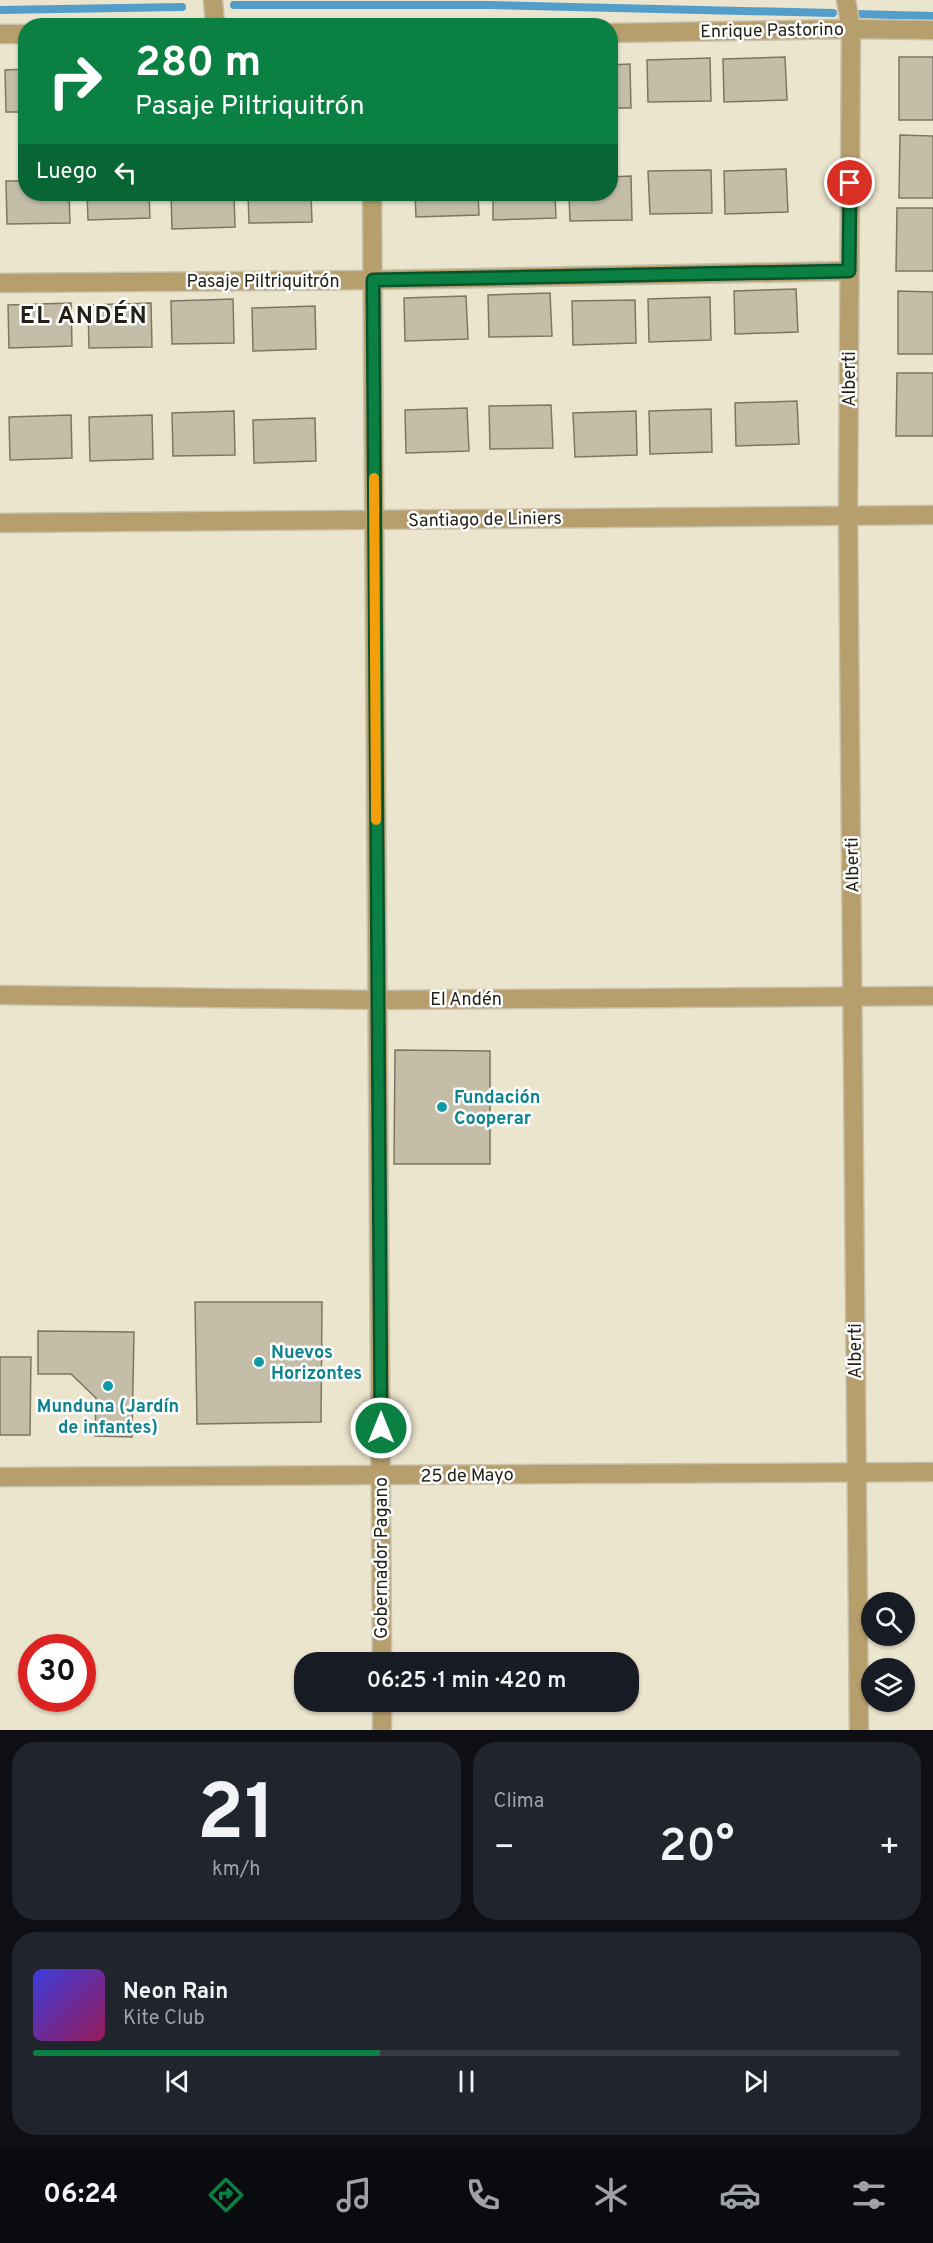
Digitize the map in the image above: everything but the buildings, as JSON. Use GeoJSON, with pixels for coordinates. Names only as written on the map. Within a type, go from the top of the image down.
{"type":"FeatureCollection","features":[{"type":"Feature","properties":{"kind":"street"},"geometry":{"type":"LineString","coordinates":[[213,0],[214,18]]}},
{"type":"Feature","properties":{"kind":"street","name":"Alberti"},"geometry":{"type":"LineString","coordinates":[[846,0],[851,29],[848,515],[859,1730]]}},
{"type":"Feature","properties":{"kind":"street","name":"Enrique Pastorino"},"geometry":{"type":"LineString","coordinates":[[618,33],[933,30]]}},
{"type":"Feature","properties":{"kind":"street"},"geometry":{"type":"LineString","coordinates":[[0,34],[18,34]]}},
{"type":"Feature","properties":{"kind":"street","name":"Gobernador Pagano"},"geometry":{"type":"LineString","coordinates":[[372,201],[382,1652]]}},
{"type":"Feature","properties":{"kind":"street","name":"Pasaje Piltriquitrón"},"geometry":{"type":"LineString","coordinates":[[0,283],[373,280],[849,271]]}},
{"type":"Feature","properties":{"kind":"street","name":"Santiago de Liniers"},"geometry":{"type":"LineString","coordinates":[[0,523],[933,515]]}},
{"type":"Feature","properties":{"kind":"street","name":"El Andén"},"geometry":{"type":"LineString","coordinates":[[0,995],[377,1000],[933,996]]}},
{"type":"Feature","properties":{"kind":"street","name":"25 de Mayo"},"geometry":{"type":"LineString","coordinates":[[0,1477],[933,1472]]}},
{"type":"Feature","properties":{"kind":"street"},"geometry":{"type":"LineString","coordinates":[[382,1712],[382,1730]]}},
{"type":"Feature","properties":{"kind":"waterway"},"geometry":{"type":"LineString","coordinates":[[234,5],[489,5],[833,13]]}},
{"type":"Feature","properties":{"kind":"waterway"},"geometry":{"type":"LineString","coordinates":[[0,10],[182,7]]}},
{"type":"Feature","properties":{"kind":"waterway"},"geometry":{"type":"LineString","coordinates":[[856,14],[933,16]]}},
{"type":"Feature","properties":{"kind":"slow traffic"},"geometry":{"type":"LineString","coordinates":[[374,478],[376,820]]}},
{"type":"Feature","properties":{"kind":"place","name":"Fundación Cooperar"},"geometry":{"type":"Point","coordinates":[442,1107]}},
{"type":"Feature","properties":{"kind":"place","name":"Nuevos Horizontes"},"geometry":{"type":"Point","coordinates":[259,1362]}},
{"type":"Feature","properties":{"kind":"place","name":"Munduna (Jardín de infantes)"},"geometry":{"type":"Point","coordinates":[108,1386]}},
{"type":"Feature","properties":{"kind":"district","name":"EL ANDÉN"},"geometry":{"type":"Point","coordinates":[84,315]}},
{"type":"Feature","properties":{"kind":"route"},"geometry":{"type":"LineString","coordinates":[[381,1428],[373,280],[849,271],[850,183]]}}]}
